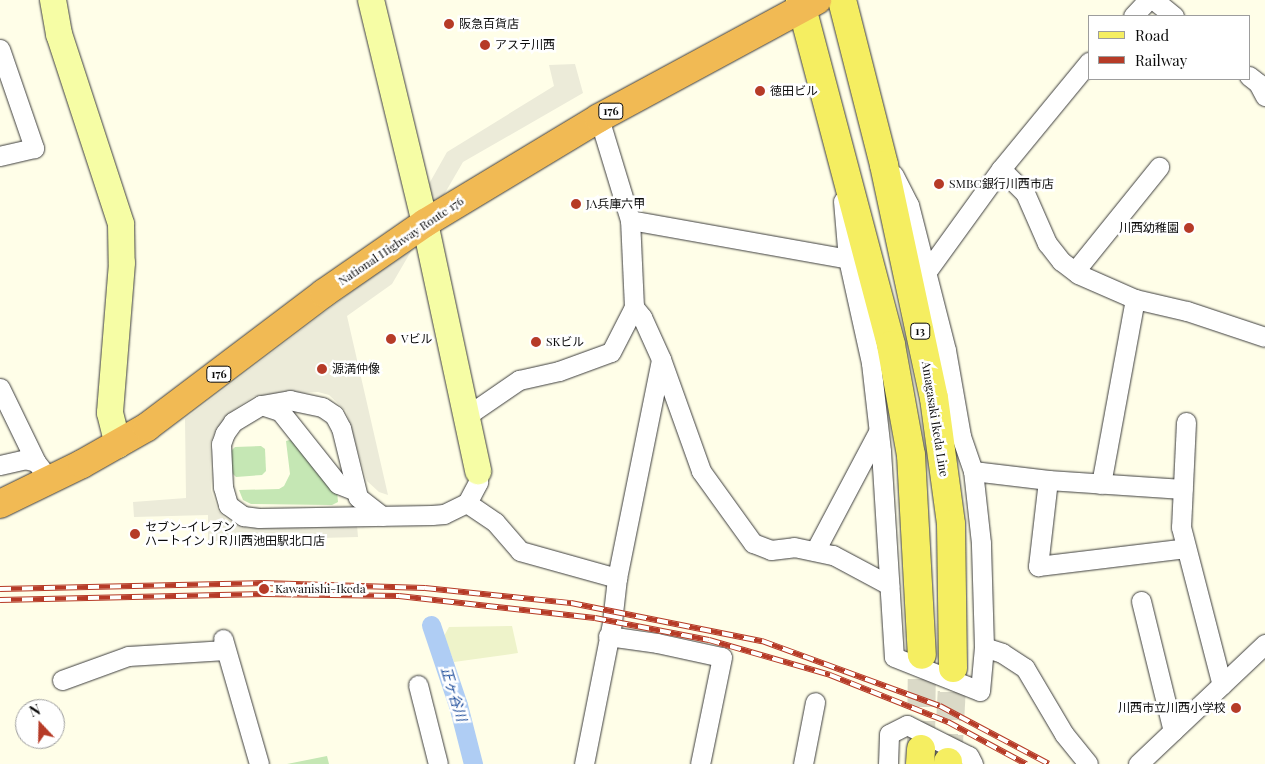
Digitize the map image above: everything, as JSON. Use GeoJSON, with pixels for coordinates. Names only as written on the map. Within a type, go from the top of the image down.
{"type":"FeatureCollection","features":[{"type":"Feature","properties":{"kind":"highway","name":"National Highway Route 176"},"geometry":{"type":"LineString","coordinates":[[0,504],[43,471],[118,445],[178,406],[324,293],[425,223],[599,118],[806,2]]}},
{"type":"Feature","properties":{"kind":"main road","name":"Amagasaki Ikeda Line"},"geometry":{"type":"LineString","coordinates":[[842,0],[878,140],[934,398],[951,524],[953,668]]}},
{"type":"Feature","properties":{"kind":"main road"},"geometry":{"type":"LineString","coordinates":[[806,2],[838,146],[891,345],[911,455],[922,655]]}},
{"type":"Feature","properties":{"kind":"street"},"geometry":{"type":"LineString","coordinates":[[52,0],[58,34],[122,224],[122,263],[110,414],[118,445]]}},
{"type":"Feature","properties":{"kind":"street"},"geometry":{"type":"LineString","coordinates":[[371,0],[425,223],[468,415],[478,471],[478,482],[467,503],[444,514],[382,516],[259,518],[243,516],[228,505],[223,487],[221,444],[233,422],[261,405],[290,400],[310,402],[334,415],[341,428],[356,491],[367,506],[382,516]]}},
{"type":"Feature","properties":{"kind":"street"},"geometry":{"type":"LineString","coordinates":[[1134,11],[1148,0]]}},
{"type":"Feature","properties":{"kind":"street"},"geometry":{"type":"LineString","coordinates":[[1154,0],[1173,15]]}},
{"type":"Feature","properties":{"kind":"street"},"geometry":{"type":"LineString","coordinates":[[0,49],[34,148],[0,156]]}},
{"type":"Feature","properties":{"kind":"street"},"geometry":{"type":"LineString","coordinates":[[926,274],[1001,169],[1088,63]]}},
{"type":"Feature","properties":{"kind":"street"},"geometry":{"type":"LineString","coordinates":[[1250,77],[1258,83],[1265,96]]}},
{"type":"Feature","properties":{"kind":"street"},"geometry":{"type":"LineString","coordinates":[[468,415],[519,380],[559,371],[611,352],[634,307],[630,220],[599,118]]}},
{"type":"Feature","properties":{"kind":"street"},"geometry":{"type":"LineString","coordinates":[[838,146],[848,259],[871,363],[878,432],[894,657],[980,691],[984,647],[980,543],[973,470],[961,436],[946,350],[909,206],[878,140]]}},
{"type":"Feature","properties":{"kind":"street"},"geometry":{"type":"LineString","coordinates":[[1075,271],[1159,167]]}},
{"type":"Feature","properties":{"kind":"street"},"geometry":{"type":"LineString","coordinates":[[1001,169],[1025,193],[1047,243],[1075,271],[1136,300],[1187,311],[1265,337]]}},
{"type":"Feature","properties":{"kind":"street"},"geometry":{"type":"LineString","coordinates":[[630,220],[848,259]]}},
{"type":"Feature","properties":{"kind":"street"},"geometry":{"type":"LineString","coordinates":[[1102,484],[1136,300]]}},
{"type":"Feature","properties":{"kind":"street"},"geometry":{"type":"LineString","coordinates":[[634,307],[642,317],[660,359],[701,471],[734,520],[753,543],[771,550],[794,547],[833,555],[889,584]]}},
{"type":"Feature","properties":{"kind":"street"},"geometry":{"type":"LineString","coordinates":[[584,764],[617,578],[660,359]]}},
{"type":"Feature","properties":{"kind":"street"},"geometry":{"type":"LineString","coordinates":[[0,388],[43,471]]}},
{"type":"Feature","properties":{"kind":"street"},"geometry":{"type":"LineString","coordinates":[[261,405],[280,411],[338,484],[356,491]]}},
{"type":"Feature","properties":{"kind":"street"},"geometry":{"type":"LineString","coordinates":[[1186,422],[1181,527],[1202,597],[1222,685]]}},
{"type":"Feature","properties":{"kind":"street"},"geometry":{"type":"LineString","coordinates":[[816,551],[878,432]]}},
{"type":"Feature","properties":{"kind":"street"},"geometry":{"type":"LineString","coordinates":[[0,465],[25,459],[43,471]]}},
{"type":"Feature","properties":{"kind":"street"},"geometry":{"type":"LineString","coordinates":[[973,470],[1048,480],[1183,489]]}},
{"type":"Feature","properties":{"kind":"street"},"geometry":{"type":"LineString","coordinates":[[1048,480],[1038,566],[1186,548]]}},
{"type":"Feature","properties":{"kind":"street"},"geometry":{"type":"LineString","coordinates":[[467,503],[495,522],[520,551],[617,578]]}},
{"type":"Feature","properties":{"kind":"street"},"geometry":{"type":"LineString","coordinates":[[1141,601],[1173,731]]}},
{"type":"Feature","properties":{"kind":"street"},"geometry":{"type":"LineString","coordinates":[[608,636],[657,643],[722,657],[700,764]]}},
{"type":"Feature","properties":{"kind":"street"},"geometry":{"type":"LineString","coordinates":[[1138,764],[1265,644]]}},
{"type":"Feature","properties":{"kind":"street"},"geometry":{"type":"LineString","coordinates":[[62,680],[128,656],[225,645],[259,764]]}},
{"type":"Feature","properties":{"kind":"street"},"geometry":{"type":"LineString","coordinates":[[984,647],[1002,653],[1025,668],[1064,734],[1088,764]]}},
{"type":"Feature","properties":{"kind":"street"},"geometry":{"type":"LineString","coordinates":[[418,685],[438,764]]}},
{"type":"Feature","properties":{"kind":"street"},"geometry":{"type":"LineString","coordinates":[[803,764],[815,702]]}},
{"type":"Feature","properties":{"kind":"street"},"geometry":{"type":"LineString","coordinates":[[888,764],[889,734],[907,725],[969,756],[956,763]]}},
{"type":"Feature","properties":{"kind":"green space"},"geometry":{"type":"Polygon","coordinates":[[[293,439],[316,472],[337,491],[338,502],[332,505],[251,504],[243,500],[239,490],[279,489],[284,486],[290,474],[286,441],[293,439]]]}},
{"type":"Feature","properties":{"kind":"green space"},"geometry":{"type":"Polygon","coordinates":[[[261,446],[265,449],[266,471],[262,475],[236,477],[232,473],[231,451],[235,447],[261,446]]]}},
{"type":"Feature","properties":{"kind":"green space"},"geometry":{"type":"Polygon","coordinates":[[[512,626],[518,653],[454,662],[444,636],[449,627],[512,626]]]}},
{"type":"Feature","properties":{"kind":"green space"},"geometry":{"type":"Polygon","coordinates":[[[327,756],[329,764],[287,764],[327,756]]]}},
{"type":"Feature","properties":{"kind":"shaded area"},"geometry":{"type":"Polygon","coordinates":[[[575,64],[583,93],[463,162],[392,284],[347,316],[388,495],[379,492],[367,481],[346,411],[329,395],[318,392],[254,396],[232,411],[215,432],[210,443],[211,490],[218,511],[226,519],[247,528],[357,525],[358,537],[208,541],[208,515],[134,517],[133,502],[186,498],[185,419],[381,269],[447,152],[554,86],[549,65],[575,64]]]}},
{"type":"Feature","properties":{"kind":"waterway","name":"正ヶ谷川"},"geometry":{"type":"LineString","coordinates":[[431,625],[458,705],[473,764]]}},
{"type":"Feature","properties":{"kind":"tunnel"},"geometry":{"type":"LineString","coordinates":[[921,749],[922,655]]}},
{"type":"Feature","properties":{"kind":"tunnel"},"geometry":{"type":"LineString","coordinates":[[948,762],[953,668]]}},
{"type":"Feature","properties":{"kind":"railway"},"geometry":{"type":"LineString","coordinates":[[0,589],[263,583],[425,588],[571,603],[762,641],[940,706],[1049,764]]}},
{"type":"Feature","properties":{"kind":"railway"},"geometry":{"type":"LineString","coordinates":[[0,600],[264,594],[399,596],[595,618],[709,640],[830,675],[948,722],[1026,764]]}},
{"type":"Feature","properties":{"kind":"place","name":"阪急百貨店"},"geometry":{"type":"Point","coordinates":[449,24]}},
{"type":"Feature","properties":{"kind":"place","name":"アステ川西"},"geometry":{"type":"Point","coordinates":[485,45]}},
{"type":"Feature","properties":{"kind":"place","name":"徳田ビル"},"geometry":{"type":"Point","coordinates":[760,91]}},
{"type":"Feature","properties":{"kind":"place","name":"SMBC銀行川西市店"},"geometry":{"type":"Point","coordinates":[939,184]}},
{"type":"Feature","properties":{"kind":"place","name":"JA兵庫六甲"},"geometry":{"type":"Point","coordinates":[576,204]}},
{"type":"Feature","properties":{"kind":"place","name":"川西幼稚園"},"geometry":{"type":"Point","coordinates":[1189,228]}},
{"type":"Feature","properties":{"kind":"place","name":"Vビル"},"geometry":{"type":"Point","coordinates":[391,339]}},
{"type":"Feature","properties":{"kind":"place","name":"SKビル"},"geometry":{"type":"Point","coordinates":[536,342]}},
{"type":"Feature","properties":{"kind":"place","name":"源満仲像"},"geometry":{"type":"Point","coordinates":[322,369]}},
{"type":"Feature","properties":{"kind":"place","name":"セブン-イレブン ハートインＪＲ川西池田駅北口店"},"geometry":{"type":"Point","coordinates":[135,534]}},
{"type":"Feature","properties":{"kind":"place","name":"Kawanishi-Ikeda"},"geometry":{"type":"Point","coordinates":[264,589]}},
{"type":"Feature","properties":{"kind":"place","name":"川西市立川西小学校"},"geometry":{"type":"Point","coordinates":[1236,708]}}]}
